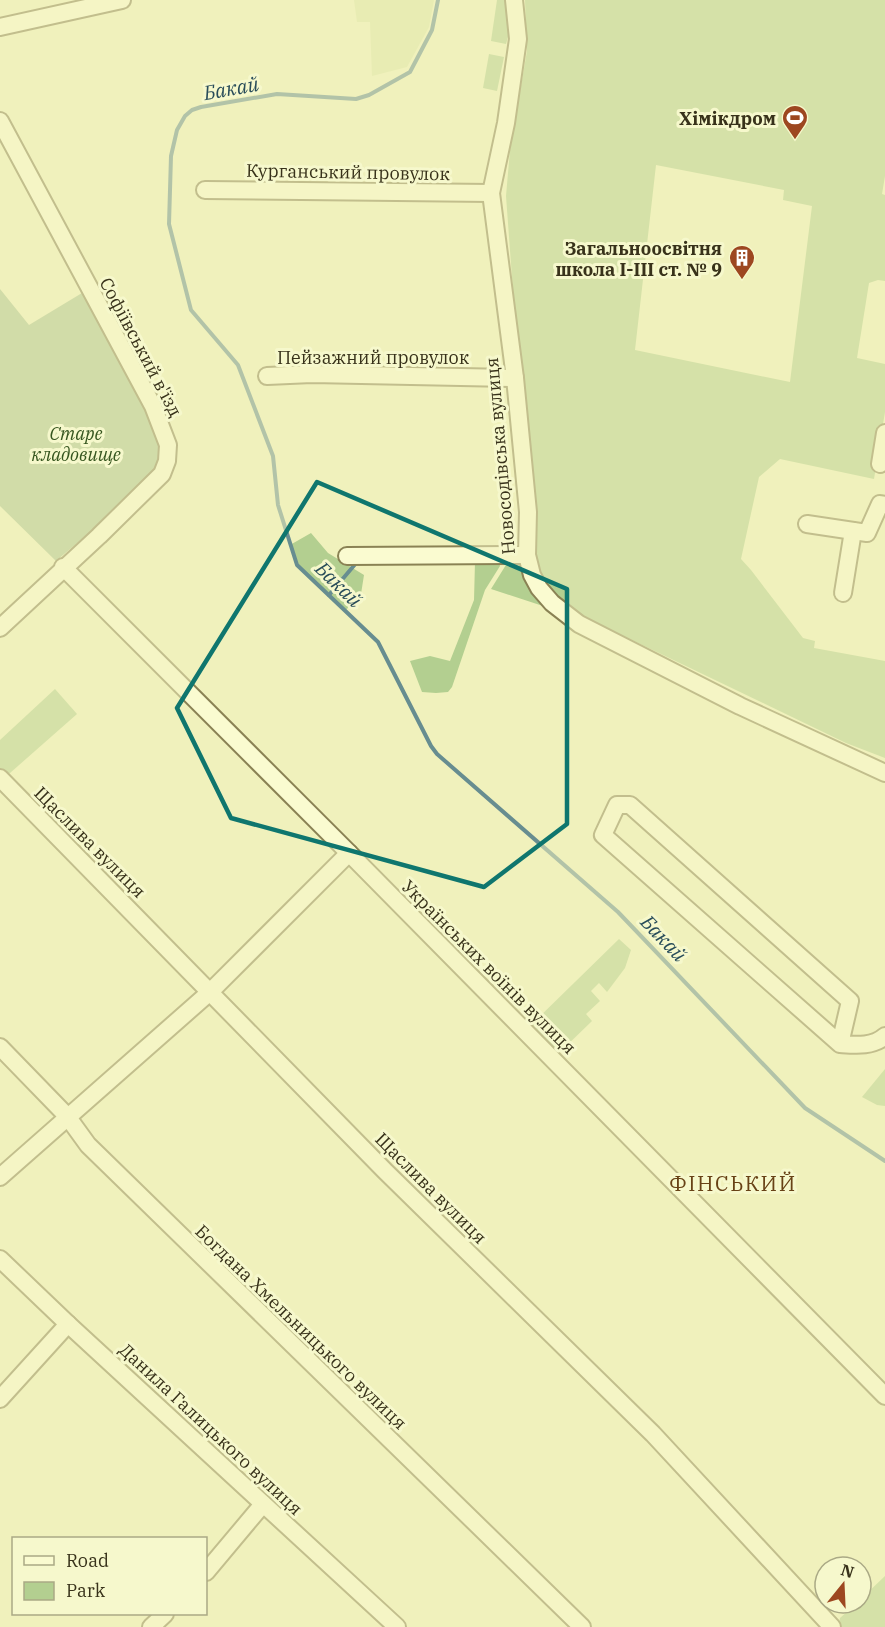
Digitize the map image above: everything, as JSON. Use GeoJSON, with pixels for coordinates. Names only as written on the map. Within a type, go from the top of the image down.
{"type":"FeatureCollection","features":[{"type":"Feature","properties":{"kind":"street"},"geometry":{"type":"LineString","coordinates":[[0,27],[122,0]]}},
{"type":"Feature","properties":{"kind":"street","name":"Новосодівська вулиця"},"geometry":{"type":"LineString","coordinates":[[514,0],[518,39],[506,123],[491,193],[515,378],[528,512],[527,555],[532,575],[539,588],[563,613],[579,624],[740,706],[885,773]]}},
{"type":"Feature","properties":{"kind":"street","name":"Софіївський в'їзд"},"geometry":{"type":"LineString","coordinates":[[0,121],[153,406],[168,445],[167,461],[162,474],[0,628]]}},
{"type":"Feature","properties":{"kind":"street","name":"Курганський провулок"},"geometry":{"type":"LineString","coordinates":[[205,190],[491,193]]}},
{"type":"Feature","properties":{"kind":"street","name":"Пейзажний провулок"},"geometry":{"type":"LineString","coordinates":[[267,376],[312,374],[515,378]]}},
{"type":"Feature","properties":{"kind":"street"},"geometry":{"type":"LineString","coordinates":[[880,464],[885,433]]}},
{"type":"Feature","properties":{"kind":"street"},"geometry":{"type":"LineString","coordinates":[[807,524],[867,533],[880,504],[885,505]]}},
{"type":"Feature","properties":{"kind":"street"},"geometry":{"type":"LineString","coordinates":[[843,593],[853,531]]}},
{"type":"Feature","properties":{"kind":"street"},"geometry":{"type":"LineString","coordinates":[[347,556],[527,555]]}},
{"type":"Feature","properties":{"kind":"street","name":"Українських воїнів вулиця"},"geometry":{"type":"LineString","coordinates":[[63,567],[885,1396]]}},
{"type":"Feature","properties":{"kind":"street","name":"Щаслива вулиця"},"geometry":{"type":"LineString","coordinates":[[0,778],[386,1171],[653,1434],[832,1627]]}},
{"type":"Feature","properties":{"kind":"street"},"geometry":{"type":"LineString","coordinates":[[840,1044],[850,1002],[630,805],[617,805],[603,835],[840,1044],[876,1043],[885,1036]]}},
{"type":"Feature","properties":{"kind":"street"},"geometry":{"type":"LineString","coordinates":[[0,1177],[210,993],[349,853]]}},
{"type":"Feature","properties":{"kind":"street","name":"Богдана Хмельницького вулиця"},"geometry":{"type":"LineString","coordinates":[[0,1047],[67,1116],[88,1145],[582,1627]]}},
{"type":"Feature","properties":{"kind":"street","name":"Данила Галицького вулиця"},"geometry":{"type":"LineString","coordinates":[[0,1259],[397,1627]]}},
{"type":"Feature","properties":{"kind":"street"},"geometry":{"type":"LineString","coordinates":[[0,1399],[68,1324]]}},
{"type":"Feature","properties":{"kind":"street"},"geometry":{"type":"LineString","coordinates":[[207,1571],[263,1504]]}},
{"type":"Feature","properties":{"kind":"street"},"geometry":{"type":"LineString","coordinates":[[151,1627],[164,1615]]}},
{"type":"Feature","properties":{"kind":"highlighted area"},"geometry":{"type":"Polygon","coordinates":[[[317,482],[567,589],[567,824],[484,887],[231,818],[177,708],[317,482]]]}},
{"type":"Feature","properties":{"kind":"green space"},"geometry":{"type":"Polygon","coordinates":[[[354,0],[434,0],[429,27],[407,67],[372,76],[370,22],[357,22],[354,0]]]}},
{"type":"Feature","properties":{"kind":"green space"},"geometry":{"type":"Polygon","coordinates":[[[497,0],[508,0],[510,30],[506,44],[491,41],[497,0]]]}},
{"type":"Feature","properties":{"kind":"green space"},"geometry":{"type":"Polygon","coordinates":[[[525,0],[885,0],[885,176],[882,194],[885,195],[885,281],[878,280],[869,283],[857,358],[885,364],[885,412],[874,479],[780,459],[759,477],[741,559],[803,638],[815,641],[814,648],[885,661],[885,758],[846,743],[593,621],[558,597],[543,576],[532,549],[506,196],[510,150],[527,51],[525,0]],[[656,165],[635,350],[790,382],[812,206],[783,200],[784,190],[656,165]]]}},
{"type":"Feature","properties":{"kind":"green space"},"geometry":{"type":"Polygon","coordinates":[[[489,54],[504,57],[497,91],[483,88],[489,54]]]}},
{"type":"Feature","properties":{"kind":"green space","name":"Старе кладовище"},"geometry":{"type":"Polygon","coordinates":[[[0,289],[29,325],[82,293],[160,438],[163,454],[151,480],[56,561],[0,506],[0,289]]]}},
{"type":"Feature","properties":{"kind":"green space"},"geometry":{"type":"Polygon","coordinates":[[[311,533],[328,553],[364,575],[361,594],[345,611],[297,565],[290,545],[311,533]]]}},
{"type":"Feature","properties":{"kind":"green space"},"geometry":{"type":"Polygon","coordinates":[[[509,560],[519,561],[524,573],[549,608],[491,589],[509,560]]]}},
{"type":"Feature","properties":{"kind":"green space"},"geometry":{"type":"Polygon","coordinates":[[[475,562],[499,562],[500,566],[485,590],[452,687],[448,692],[422,692],[410,661],[430,656],[450,661],[474,600],[475,562]]]}},
{"type":"Feature","properties":{"kind":"green space"},"geometry":{"type":"Polygon","coordinates":[[[55,689],[77,714],[10,773],[3,775],[0,771],[0,740],[55,689]]]}},
{"type":"Feature","properties":{"kind":"green space"},"geometry":{"type":"Polygon","coordinates":[[[619,939],[631,950],[625,968],[607,992],[599,983],[591,991],[600,1001],[586,1014],[592,1021],[559,1053],[531,1025],[619,939]]]}},
{"type":"Feature","properties":{"kind":"green space"},"geometry":{"type":"Polygon","coordinates":[[[885,1069],[885,1106],[877,1105],[862,1097],[885,1069]]]}},
{"type":"Feature","properties":{"kind":"green space"},"geometry":{"type":"Polygon","coordinates":[[[885,1576],[885,1627],[842,1627],[839,1623],[843,1615],[873,1615],[873,1588],[885,1576]]]}},
{"type":"Feature","properties":{"kind":"waterway","name":"Бакай"},"geometry":{"type":"LineString","coordinates":[[438,0],[432,30],[410,72],[369,95],[356,99],[277,94],[201,107],[185,116],[177,130],[171,156],[169,224],[191,310],[238,365],[273,456],[278,505],[297,565],[378,642],[437,754],[618,912],[805,1108],[885,1161]]}},
{"type":"Feature","properties":{"kind":"waterway"},"geometry":{"type":"LineString","coordinates":[[329,595],[357,562]]}},
{"type":"Feature","properties":{"kind":"place","name":"Хімікдром"},"geometry":{"type":"Point","coordinates":[795,141]}},
{"type":"Feature","properties":{"kind":"place","name":"Загальноосвітня школа І-ІІІ ст. № 9"},"geometry":{"type":"Point","coordinates":[742,281]}},
{"type":"Feature","properties":{"kind":"district","name":"ФІНСЬКИЙ"},"geometry":{"type":"Point","coordinates":[733,1183]}}]}
